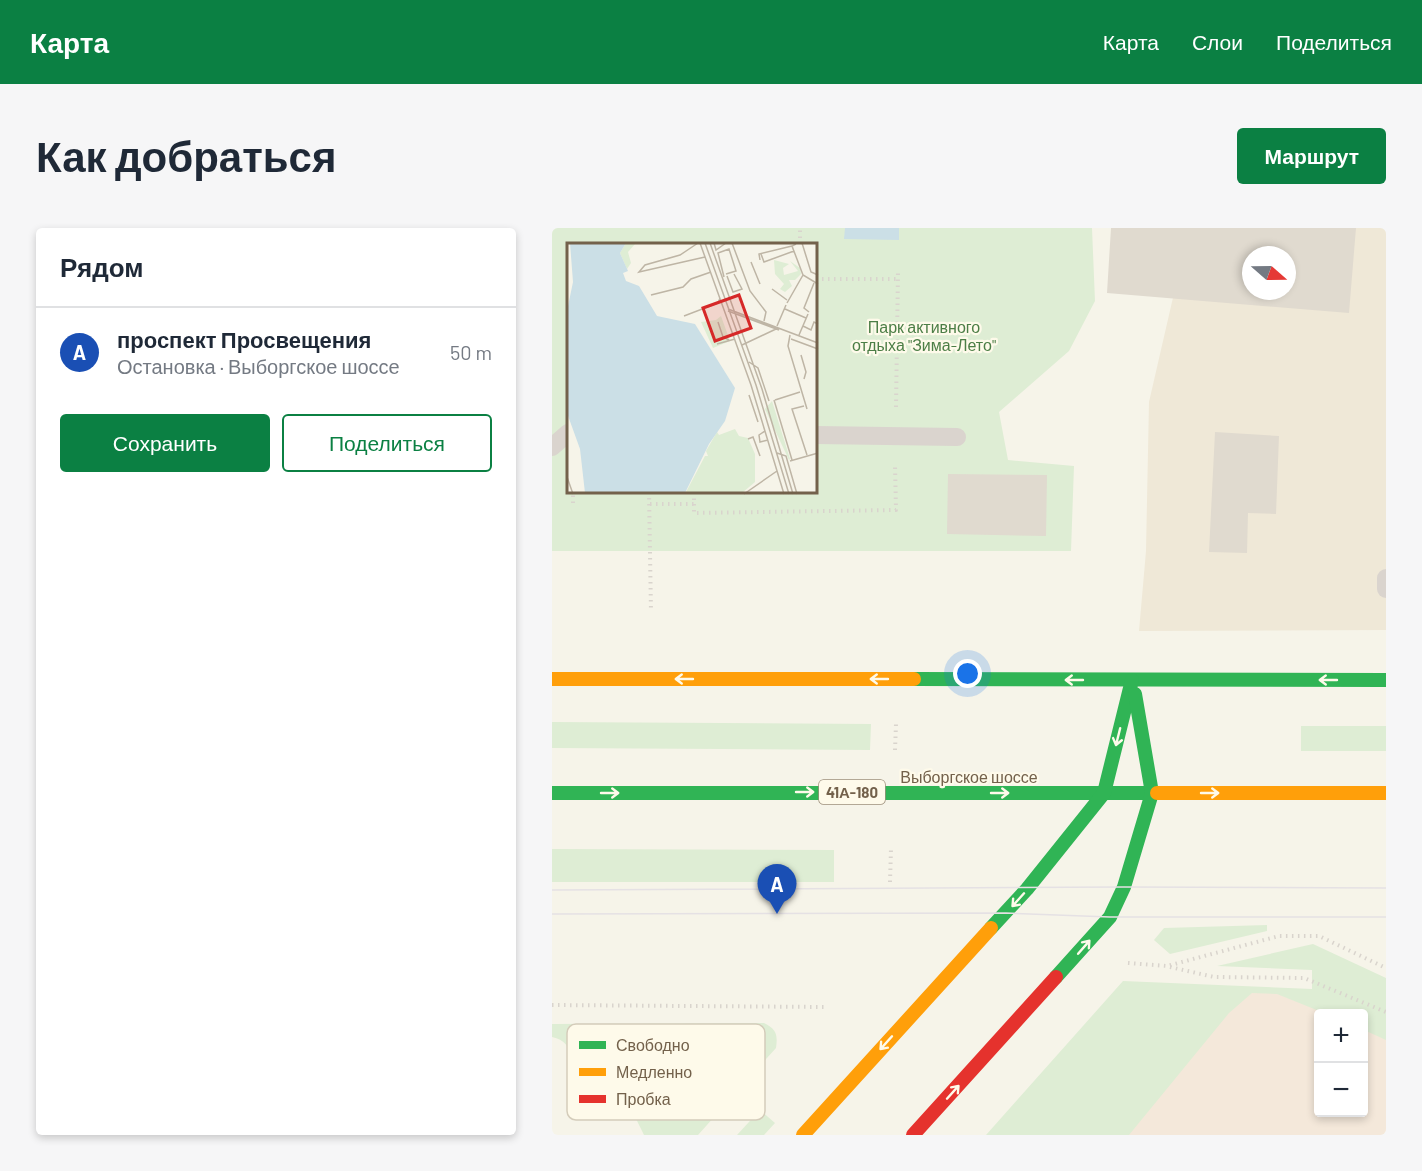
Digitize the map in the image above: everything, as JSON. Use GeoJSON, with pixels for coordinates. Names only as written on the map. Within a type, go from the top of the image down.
{"type":"FeatureCollection","features":[{"type":"Feature","properties":{"kind":"main road"},"geometry":{"type":"LineString","coordinates":[[552,679],[1386,680]]}},
{"type":"Feature","properties":{"kind":"main road"},"geometry":{"type":"LineString","coordinates":[[803,1135],[1027,889],[1104,793],[1132,680]]}},
{"type":"Feature","properties":{"kind":"main road"},"geometry":{"type":"LineString","coordinates":[[913,1135],[1110,917],[1124,887],[1152,794],[1132,680]]}},
{"type":"Feature","properties":{"kind":"main road","name":"Выборгское шоссе"},"geometry":{"type":"LineString","coordinates":[[552,793],[1386,794]]}},
{"type":"Feature","properties":{"kind":"lane"},"geometry":{"type":"LineString","coordinates":[[552,447],[567,434]]}},
{"type":"Feature","properties":{"kind":"lane"},"geometry":{"type":"LineString","coordinates":[[818,435],[957,437]]}},
{"type":"Feature","properties":{"kind":"lane"},"geometry":{"type":"LineString","coordinates":[[1386,578],[1386,589]]}},
{"type":"Feature","properties":{"kind":"path"},"geometry":{"type":"LineString","coordinates":[[694,494],[694,513],[896,510],[898,272]]}},
{"type":"Feature","properties":{"kind":"path"},"geometry":{"type":"LineString","coordinates":[[818,279],[897,279]]}},
{"type":"Feature","properties":{"kind":"path"},"geometry":{"type":"LineString","coordinates":[[573,494],[573,503]]}},
{"type":"Feature","properties":{"kind":"path"},"geometry":{"type":"LineString","coordinates":[[649,494],[651,612]]}},
{"type":"Feature","properties":{"kind":"path"},"geometry":{"type":"LineString","coordinates":[[650,504],[694,504]]}},
{"type":"Feature","properties":{"kind":"path"},"geometry":{"type":"LineString","coordinates":[[895,750],[896,724]]}},
{"type":"Feature","properties":{"kind":"path"},"geometry":{"type":"LineString","coordinates":[[890,882],[891,849]]}},
{"type":"Feature","properties":{"kind":"path"},"geometry":{"type":"LineString","coordinates":[[1167,966],[1279,936],[1320,936],[1386,968]]}},
{"type":"Feature","properties":{"kind":"path"},"geometry":{"type":"LineString","coordinates":[[1128,963],[1167,966],[1214,977],[1304,978],[1386,1012]]}},
{"type":"Feature","properties":{"kind":"path"},"geometry":{"type":"LineString","coordinates":[[552,1005],[826,1007]]}},
{"type":"Feature","properties":{"kind":"shaded area"},"geometry":{"type":"Polygon","coordinates":[[[845,228],[899,228],[899,240],[844,239],[845,228]]]}},
{"type":"Feature","properties":{"kind":"shaded area"},"geometry":{"type":"Polygon","coordinates":[[[1189,228],[1386,228],[1386,630],[1139,631],[1146,551],[1149,402],[1189,228]]]}},
{"type":"Feature","properties":{"kind":"shaded area"},"geometry":{"type":"Polygon","coordinates":[[[1247,989],[1276,990],[1322,1009],[1314,1009],[1314,1117],[1368,1117],[1368,1028],[1386,1036],[1386,1135],[1119,1135],[1247,989]]]}},
{"type":"Feature","properties":{"kind":"green space","name":"Парк активного отдыха \"Зима-Лето\""},"geometry":{"type":"Polygon","coordinates":[[[552,228],[1092,228],[1095,301],[1069,351],[999,412],[1008,460],[1074,466],[1071,551],[552,551],[552,228]]]}},
{"type":"Feature","properties":{"kind":"green space"},"geometry":{"type":"Polygon","coordinates":[[[552,722],[871,724],[870,750],[552,748],[552,722]]]}},
{"type":"Feature","properties":{"kind":"green space"},"geometry":{"type":"Polygon","coordinates":[[[1301,726],[1386,726],[1386,751],[1301,751],[1301,726]]]}},
{"type":"Feature","properties":{"kind":"green space"},"geometry":{"type":"Polygon","coordinates":[[[552,849],[834,850],[834,882],[552,882],[552,849]]]}},
{"type":"Feature","properties":{"kind":"green space"},"geometry":{"type":"Polygon","coordinates":[[[1267,925],[1267,931],[1170,954],[1154,940],[1164,928],[1267,925]]]}},
{"type":"Feature","properties":{"kind":"green space"},"geometry":{"type":"Polygon","coordinates":[[[1313,944],[1386,978],[1386,1040],[1368,1032],[1368,1009],[1314,1009],[1277,994],[1252,993],[1229,1013],[1129,1135],[986,1135],[1123,981],[1312,989],[1312,970],[1217,966],[1313,944]]]}},
{"type":"Feature","properties":{"kind":"green space"},"geometry":{"type":"Polygon","coordinates":[[[764,1023],[771,1027],[777,1039],[776,1048],[765,1060],[765,1024],[567,1024],[567,1046],[552,1037],[552,1024],[764,1023]]]}},
{"type":"Feature","properties":{"kind":"green space"},"geometry":{"type":"Polygon","coordinates":[[[765,1114],[775,1123],[764,1135],[737,1135],[751,1120],[765,1120],[765,1114]]]}},
{"type":"Feature","properties":{"kind":"green space"},"geometry":{"type":"Polygon","coordinates":[[[637,1120],[711,1120],[698,1135],[644,1135],[637,1120]]]}},
{"type":"Feature","properties":{"kind":"building"},"geometry":{"type":"Polygon","coordinates":[[[1111,228],[1356,228],[1349,313],[1107,293],[1111,228]]]}},
{"type":"Feature","properties":{"kind":"building"},"geometry":{"type":"Polygon","coordinates":[[[1215,432],[1279,436],[1276,514],[1248,513],[1247,553],[1209,552],[1215,432]]]}},
{"type":"Feature","properties":{"kind":"building"},"geometry":{"type":"Polygon","coordinates":[[[948,474],[1047,475],[1046,536],[947,534],[948,474]]]}},
{"type":"Feature","properties":{"kind":"tram line"},"geometry":{"type":"LineString","coordinates":[[552,890],[1386,888]]}},
{"type":"Feature","properties":{"kind":"tram line"},"geometry":{"type":"LineString","coordinates":[[552,914],[1006,913],[1110,917],[1386,917]]}},
{"type":"Feature","properties":{"kind":"traffic: fast"},"geometry":{"type":"LineString","coordinates":[[914,679],[1386,680]]}},
{"type":"Feature","properties":{"kind":"traffic: fast"},"geometry":{"type":"LineString","coordinates":[[991,928],[1027,889],[1104,793],[1132,680]]}},
{"type":"Feature","properties":{"kind":"traffic: fast"},"geometry":{"type":"LineString","coordinates":[[1056,977],[1110,917],[1124,887],[1152,793],[1135,694]]}},
{"type":"Feature","properties":{"kind":"traffic: fast"},"geometry":{"type":"LineString","coordinates":[[552,793],[1157,793]]}},
{"type":"Feature","properties":{"kind":"traffic: slow"},"geometry":{"type":"LineString","coordinates":[[552,679],[914,679]]}},
{"type":"Feature","properties":{"kind":"traffic: slow"},"geometry":{"type":"LineString","coordinates":[[1157,793],[1386,793]]}},
{"type":"Feature","properties":{"kind":"traffic: slow"},"geometry":{"type":"LineString","coordinates":[[803,1135],[991,928]]}},
{"type":"Feature","properties":{"kind":"traffic: jam"},"geometry":{"type":"LineString","coordinates":[[913,1135],[1056,977]]}},
{"type":"Feature","properties":{"kind":"place","name":"проспект Просвещения"},"geometry":{"type":"Point","coordinates":[777,914]}}]}
